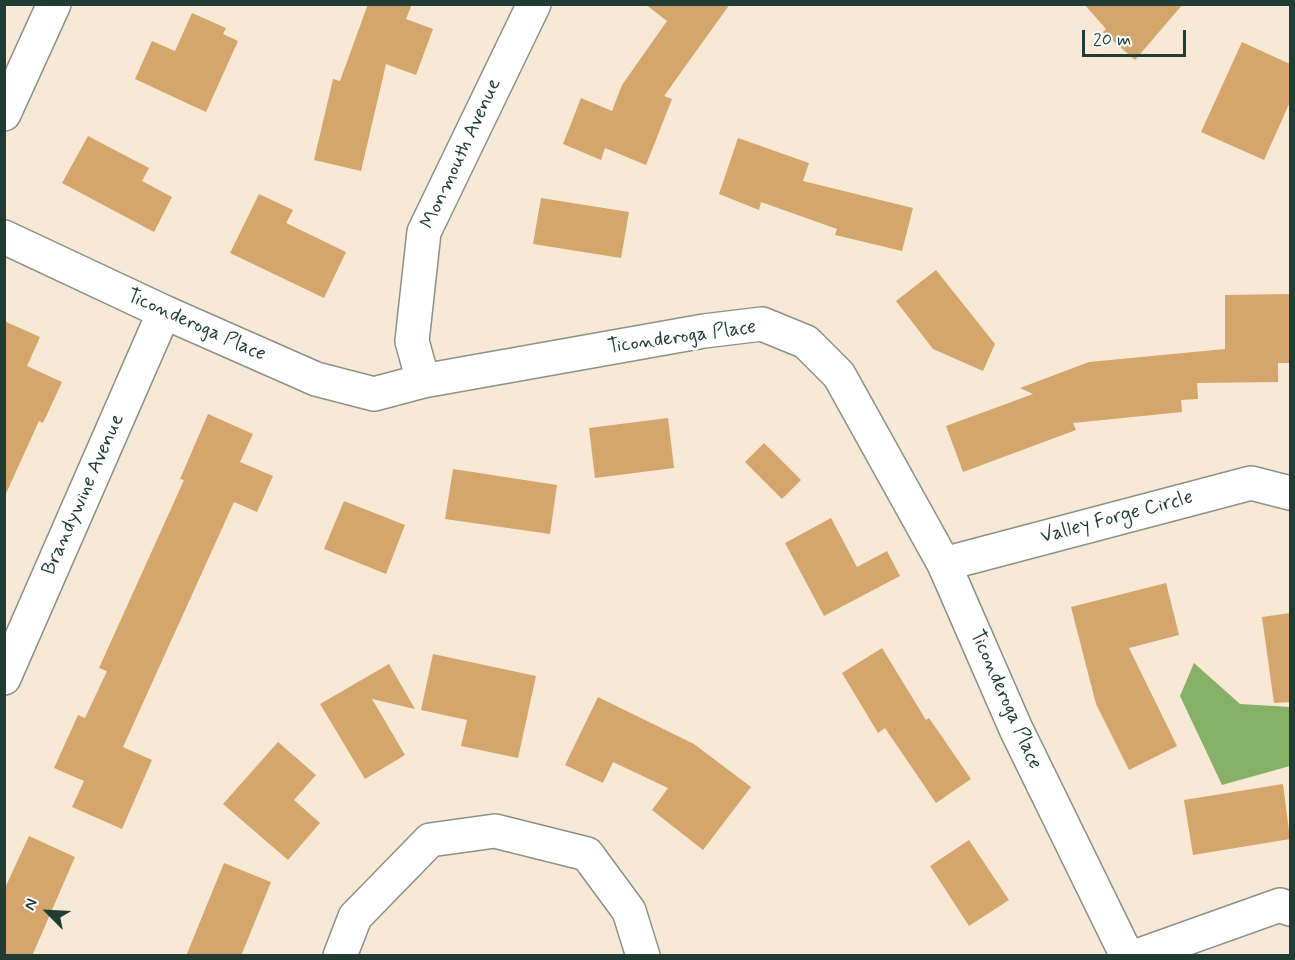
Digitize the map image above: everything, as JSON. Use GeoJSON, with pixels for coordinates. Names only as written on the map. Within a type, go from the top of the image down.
{"type":"FeatureCollection","features":[{"type":"Feature","properties":{"kind":"street"},"geometry":{"type":"LineString","coordinates":[[4,114],[54,4]]}},
{"type":"Feature","properties":{"kind":"street","name":"Monmouth Avenue"},"geometry":{"type":"LineString","coordinates":[[423,381],[412,341],[424,232],[534,4]]}},
{"type":"Feature","properties":{"kind":"street","name":"Ticonderoga Place"},"geometry":{"type":"LineString","coordinates":[[4,237],[164,312],[316,379],[374,394],[423,381],[704,331],[762,324],[806,342],[839,375],[944,564],[1016,729],[1127,956]]}},
{"type":"Feature","properties":{"kind":"street","name":"Brandywine Avenue"},"geometry":{"type":"LineString","coordinates":[[4,678],[164,312]]}},
{"type":"Feature","properties":{"kind":"street","name":"Valley Forge Circle"},"geometry":{"type":"LineString","coordinates":[[944,564],[1251,483],[1290,494]]}},
{"type":"Feature","properties":{"kind":"street"},"geometry":{"type":"LineString","coordinates":[[340,956],[355,917],[430,840],[495,831],[586,854],[629,911],[643,956]]}},
{"type":"Feature","properties":{"kind":"street"},"geometry":{"type":"LineString","coordinates":[[1137,956],[1280,905],[1290,909]]}},
{"type":"Feature","properties":{"kind":"green space"},"geometry":{"type":"Polygon","coordinates":[[[1194,663],[1240,704],[1290,707],[1290,766],[1222,785],[1180,696],[1194,663]]]}},
{"type":"Feature","properties":{"kind":"building"},"geometry":{"type":"Polygon","coordinates":[[[368,4],[412,4],[406,19],[433,29],[416,75],[386,64],[361,171],[314,160],[333,79],[340,81],[368,4]]]}},
{"type":"Feature","properties":{"kind":"building"},"geometry":{"type":"Polygon","coordinates":[[[645,4],[730,4],[664,96],[672,99],[646,165],[605,148],[601,160],[563,144],[581,98],[612,111],[622,85],[667,21],[645,4]]]}},
{"type":"Feature","properties":{"kind":"building"},"geometry":{"type":"Polygon","coordinates":[[[1084,4],[1183,4],[1135,60],[1103,32],[1106,29],[1084,4]]]}},
{"type":"Feature","properties":{"kind":"building"},"geometry":{"type":"Polygon","coordinates":[[[192,13],[226,28],[223,34],[238,41],[206,112],[135,79],[152,41],[175,51],[192,13]]]}},
{"type":"Feature","properties":{"kind":"building"},"geometry":{"type":"Polygon","coordinates":[[[1242,42],[1290,64],[1290,102],[1264,160],[1201,132],[1242,42]]]}},
{"type":"Feature","properties":{"kind":"building"},"geometry":{"type":"Polygon","coordinates":[[[88,136],[149,168],[142,181],[172,197],[154,232],[62,183],[88,136]]]}},
{"type":"Feature","properties":{"kind":"building"},"geometry":{"type":"Polygon","coordinates":[[[738,138],[809,163],[803,181],[913,208],[902,251],[835,235],[837,229],[761,202],[759,210],[719,194],[738,138]]]}},
{"type":"Feature","properties":{"kind":"building"},"geometry":{"type":"Polygon","coordinates":[[[259,194],[293,210],[286,223],[346,252],[324,298],[230,253],[259,194]]]}},
{"type":"Feature","properties":{"kind":"building"},"geometry":{"type":"Polygon","coordinates":[[[541,198],[629,212],[621,258],[533,244],[541,198]]]}},
{"type":"Feature","properties":{"kind":"building"},"geometry":{"type":"Polygon","coordinates":[[[936,270],[995,344],[983,371],[933,349],[896,301],[936,270]]]}},
{"type":"Feature","properties":{"kind":"building"},"geometry":{"type":"Polygon","coordinates":[[[1290,294],[1290,363],[1278,363],[1278,382],[1197,383],[1198,399],[1181,400],[1182,412],[1073,423],[1076,430],[963,472],[946,426],[1033,394],[1020,388],[1089,362],[1225,349],[1225,295],[1290,294]]]}},
{"type":"Feature","properties":{"kind":"building"},"geometry":{"type":"Polygon","coordinates":[[[4,321],[40,337],[27,366],[62,382],[43,423],[39,421],[4,498],[4,321]]]}},
{"type":"Feature","properties":{"kind":"building"},"geometry":{"type":"Polygon","coordinates":[[[208,414],[253,434],[240,462],[273,476],[257,512],[234,502],[123,747],[152,760],[122,829],[72,807],[84,781],[54,768],[78,715],[85,718],[107,671],[99,668],[184,480],[180,479],[208,414]]]}},
{"type":"Feature","properties":{"kind":"building"},"geometry":{"type":"Polygon","coordinates":[[[668,418],[674,468],[595,478],[589,428],[668,418]]]}},
{"type":"Feature","properties":{"kind":"building"},"geometry":{"type":"Polygon","coordinates":[[[764,443],[801,480],[782,499],[745,462],[764,443]]]}},
{"type":"Feature","properties":{"kind":"building"},"geometry":{"type":"Polygon","coordinates":[[[453,469],[557,485],[550,534],[445,519],[453,469]]]}},
{"type":"Feature","properties":{"kind":"building"},"geometry":{"type":"Polygon","coordinates":[[[344,501],[405,525],[386,574],[324,549],[344,501]]]}},
{"type":"Feature","properties":{"kind":"building"},"geometry":{"type":"Polygon","coordinates":[[[831,518],[857,567],[887,551],[900,576],[824,616],[785,543],[831,518]]]}},
{"type":"Feature","properties":{"kind":"building"},"geometry":{"type":"Polygon","coordinates":[[[1166,583],[1179,635],[1129,648],[1177,746],[1129,770],[1096,704],[1071,607],[1166,583]]]}},
{"type":"Feature","properties":{"kind":"building"},"geometry":{"type":"Polygon","coordinates":[[[1290,613],[1290,702],[1274,703],[1262,617],[1290,613]]]}},
{"type":"Feature","properties":{"kind":"building"},"geometry":{"type":"Polygon","coordinates":[[[882,648],[926,720],[929,718],[971,779],[936,803],[885,728],[878,733],[842,673],[882,648]]]}},
{"type":"Feature","properties":{"kind":"building"},"geometry":{"type":"Polygon","coordinates":[[[433,654],[536,676],[518,758],[461,746],[467,720],[421,710],[433,654]]]}},
{"type":"Feature","properties":{"kind":"building"},"geometry":{"type":"Polygon","coordinates":[[[389,664],[415,709],[372,699],[405,755],[365,779],[320,704],[389,664]]]}},
{"type":"Feature","properties":{"kind":"building"},"geometry":{"type":"Polygon","coordinates":[[[598,697],[694,744],[751,787],[703,850],[652,810],[668,788],[613,762],[603,783],[565,765],[598,697]]]}},
{"type":"Feature","properties":{"kind":"building"},"geometry":{"type":"Polygon","coordinates":[[[278,742],[316,775],[294,800],[320,823],[288,860],[223,804],[278,742]]]}},
{"type":"Feature","properties":{"kind":"building"},"geometry":{"type":"Polygon","coordinates":[[[1283,784],[1290,839],[1193,855],[1184,800],[1283,784]]]}},
{"type":"Feature","properties":{"kind":"building"},"geometry":{"type":"Polygon","coordinates":[[[29,836],[75,857],[32,956],[4,956],[4,890],[29,836]]]}},
{"type":"Feature","properties":{"kind":"building"},"geometry":{"type":"Polygon","coordinates":[[[969,840],[1009,900],[969,926],[930,866],[969,840]]]}},
{"type":"Feature","properties":{"kind":"building"},"geometry":{"type":"Polygon","coordinates":[[[224,863],[271,882],[241,956],[186,956],[224,863]]]}}]}
